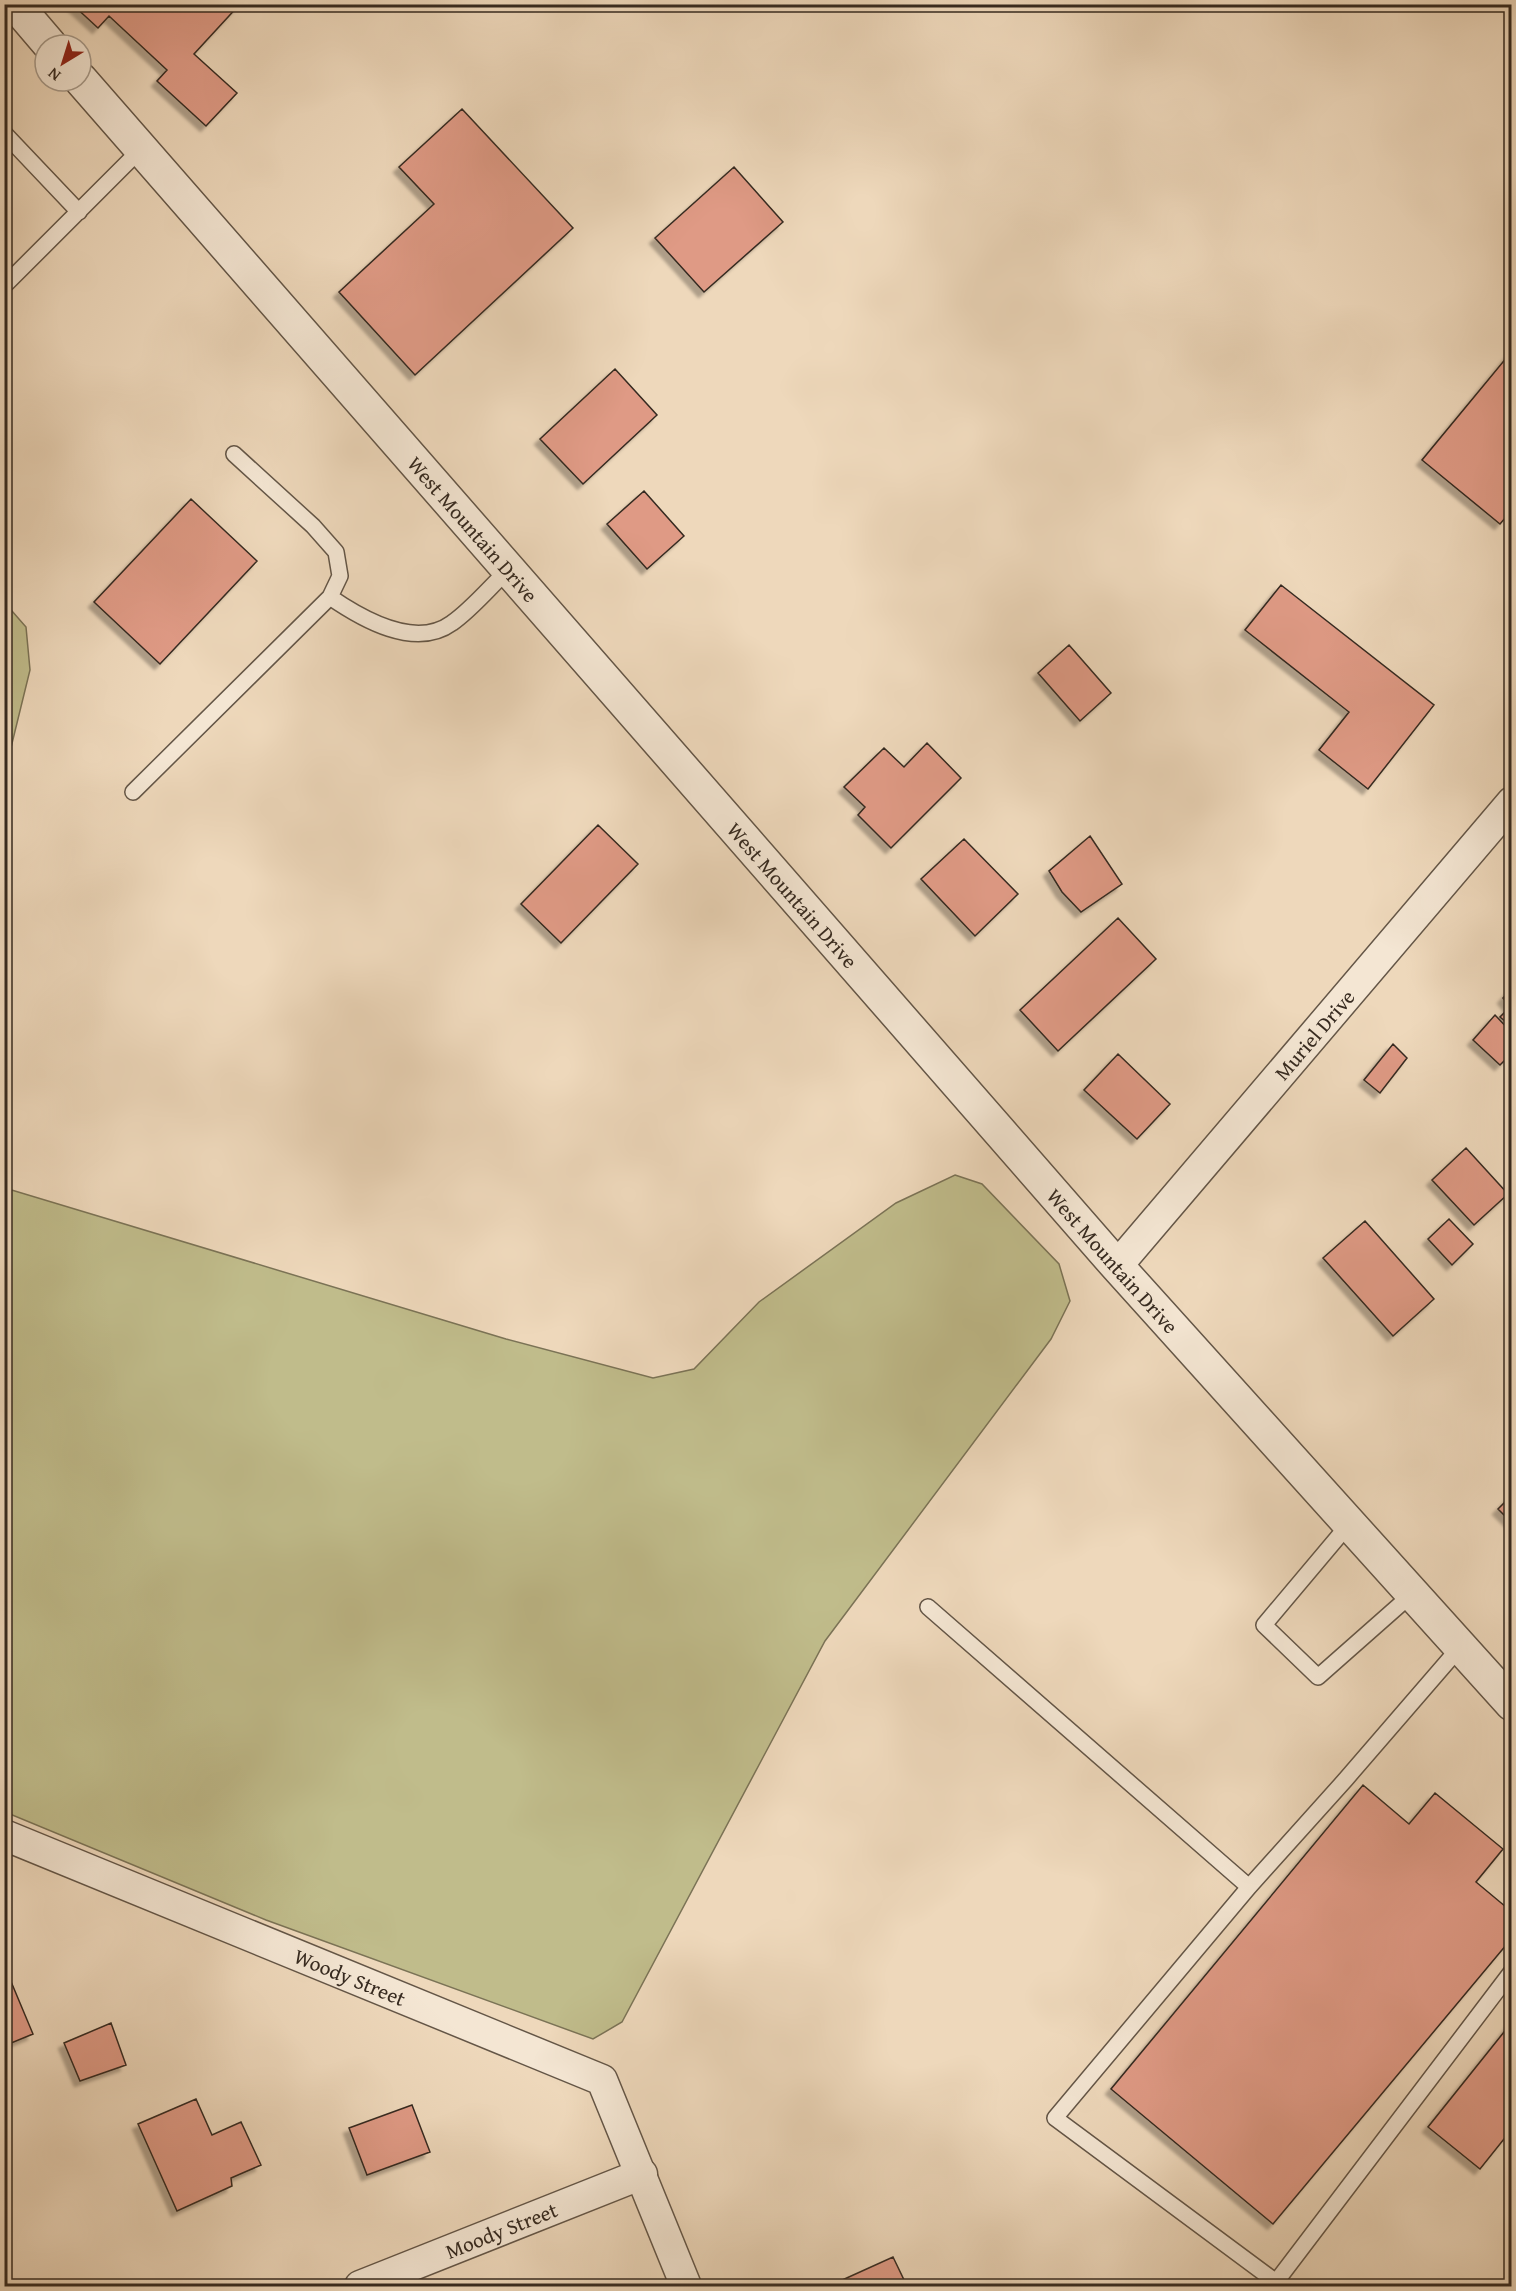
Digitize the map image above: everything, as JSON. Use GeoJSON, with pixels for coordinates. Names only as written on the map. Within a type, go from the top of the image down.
{"type":"FeatureCollection","features":[{"type":"Feature","properties":{"kind":"street"},"geometry":{"type":"LineString","coordinates":[[15,4],[40,33]]}},
{"type":"Feature","properties":{"kind":"street","name":"West Mountain Drive"},"geometry":{"type":"LineString","coordinates":[[92,93],[1117,1266],[1512,1704]]}},
{"type":"Feature","properties":{"kind":"street","name":"Muriel Drive"},"geometry":{"type":"LineString","coordinates":[[1117,1266],[1512,802]]}},
{"type":"Feature","properties":{"kind":"street","name":"Woody Street"},"geometry":{"type":"LineString","coordinates":[[4,1835],[602,2080],[686,2286]]}},
{"type":"Feature","properties":{"kind":"street","name":"Moody Street"},"geometry":{"type":"LineString","coordinates":[[360,2286],[642,2174]]}},
{"type":"Feature","properties":{"kind":"lane"},"geometry":{"type":"LineString","coordinates":[[4,133],[79,212]]}},
{"type":"Feature","properties":{"kind":"lane"},"geometry":{"type":"LineString","coordinates":[[4,286],[141,149]]}},
{"type":"Feature","properties":{"kind":"lane"},"geometry":{"type":"LineString","coordinates":[[133,792],[330,597],[340,576],[336,552],[314,526],[234,454]]}},
{"type":"Feature","properties":{"kind":"lane"},"geometry":{"type":"LineString","coordinates":[[330,597],[356,615],[383,627],[424,634],[451,624],[508,569]]}},
{"type":"Feature","properties":{"kind":"lane"},"geometry":{"type":"LineString","coordinates":[[1349,1524],[1264,1625],[1318,1677],[1412,1594]]}},
{"type":"Feature","properties":{"kind":"lane"},"geometry":{"type":"LineString","coordinates":[[928,1607],[1248,1887]]}},
{"type":"Feature","properties":{"kind":"lane"},"geometry":{"type":"LineString","coordinates":[[1460,1647],[1346,1779],[1248,1887],[1055,2118],[1276,2282],[1512,1971]]}},
{"type":"Feature","properties":{"kind":"shaded area"},"geometry":{"type":"Polygon","coordinates":[[[5,603],[26,627],[30,670],[5,772],[5,603]]]}},
{"type":"Feature","properties":{"kind":"shaded area"},"geometry":{"type":"Polygon","coordinates":[[[955,1175],[982,1184],[1059,1264],[1070,1301],[1051,1339],[825,1641],[622,2022],[593,2039],[266,1920],[5,1812],[5,1188],[506,1339],[653,1378],[694,1369],[759,1302],[896,1203],[955,1175]]]}},
{"type":"Feature","properties":{"kind":"building"},"geometry":{"type":"Polygon","coordinates":[[[72,4],[172,4],[179,11],[185,4],[240,4],[194,54],[237,93],[206,126],[157,81],[167,70],[109,16],[98,28],[72,4]]]}},
{"type":"Feature","properties":{"kind":"building"},"geometry":{"type":"Polygon","coordinates":[[[462,109],[573,228],[415,375],[339,292],[434,204],[399,167],[462,109]]]}},
{"type":"Feature","properties":{"kind":"building"},"geometry":{"type":"Polygon","coordinates":[[[734,167],[783,222],[704,292],[655,238],[734,167]]]}},
{"type":"Feature","properties":{"kind":"building"},"geometry":{"type":"Polygon","coordinates":[[[1512,351],[1512,510],[1500,524],[1422,460],[1512,351]]]}},
{"type":"Feature","properties":{"kind":"building"},"geometry":{"type":"Polygon","coordinates":[[[615,369],[657,415],[583,484],[540,439],[615,369]]]}},
{"type":"Feature","properties":{"kind":"building"},"geometry":{"type":"Polygon","coordinates":[[[644,491],[684,536],[647,569],[607,524],[644,491]]]}},
{"type":"Feature","properties":{"kind":"building"},"geometry":{"type":"Polygon","coordinates":[[[191,499],[257,561],[160,664],[94,602],[191,499]]]}},
{"type":"Feature","properties":{"kind":"building"},"geometry":{"type":"Polygon","coordinates":[[[1281,585],[1434,705],[1368,789],[1319,750],[1349,712],[1245,630],[1281,585]]]}},
{"type":"Feature","properties":{"kind":"building"},"geometry":{"type":"Polygon","coordinates":[[[1069,645],[1111,693],[1080,721],[1038,673],[1069,645]]]}},
{"type":"Feature","properties":{"kind":"building"},"geometry":{"type":"Polygon","coordinates":[[[927,743],[961,778],[891,848],[858,815],[865,807],[844,787],[884,748],[904,767],[927,743]]]}},
{"type":"Feature","properties":{"kind":"building"},"geometry":{"type":"Polygon","coordinates":[[[598,825],[638,864],[561,943],[521,904],[598,825]]]}},
{"type":"Feature","properties":{"kind":"building"},"geometry":{"type":"Polygon","coordinates":[[[1090,836],[1122,884],[1081,912],[1062,892],[1049,871],[1090,836]]]}},
{"type":"Feature","properties":{"kind":"building"},"geometry":{"type":"Polygon","coordinates":[[[964,839],[1018,894],[975,936],[921,879],[964,839]]]}},
{"type":"Feature","properties":{"kind":"building"},"geometry":{"type":"Polygon","coordinates":[[[1118,918],[1156,959],[1058,1051],[1020,1010],[1118,918]]]}},
{"type":"Feature","properties":{"kind":"building"},"geometry":{"type":"Polygon","coordinates":[[[1512,988],[1512,1027],[1500,1017],[1510,1007],[1503,998],[1512,988]]]}},
{"type":"Feature","properties":{"kind":"building"},"geometry":{"type":"Polygon","coordinates":[[[1495,1015],[1512,1033],[1512,1053],[1500,1065],[1473,1040],[1495,1015]]]}},
{"type":"Feature","properties":{"kind":"building"},"geometry":{"type":"Polygon","coordinates":[[[1393,1044],[1407,1058],[1380,1093],[1364,1080],[1393,1044]]]}},
{"type":"Feature","properties":{"kind":"building"},"geometry":{"type":"Polygon","coordinates":[[[1118,1054],[1170,1104],[1137,1139],[1084,1090],[1118,1054]]]}},
{"type":"Feature","properties":{"kind":"building"},"geometry":{"type":"Polygon","coordinates":[[[1466,1148],[1508,1194],[1474,1225],[1432,1180],[1466,1148]]]}},
{"type":"Feature","properties":{"kind":"building"},"geometry":{"type":"Polygon","coordinates":[[[1449,1219],[1473,1244],[1452,1265],[1428,1239],[1449,1219]]]}},
{"type":"Feature","properties":{"kind":"building"},"geometry":{"type":"Polygon","coordinates":[[[1365,1221],[1434,1299],[1393,1336],[1323,1258],[1365,1221]]]}},
{"type":"Feature","properties":{"kind":"building"},"geometry":{"type":"Polygon","coordinates":[[[1512,1495],[1512,1523],[1498,1509],[1512,1495]]]}},
{"type":"Feature","properties":{"kind":"building"},"geometry":{"type":"Polygon","coordinates":[[[1363,1785],[1409,1824],[1435,1793],[1503,1849],[1476,1882],[1512,1912],[1512,1938],[1273,2224],[1111,2089],[1363,1785]]]}},
{"type":"Feature","properties":{"kind":"building"},"geometry":{"type":"Polygon","coordinates":[[[7,1972],[33,2034],[4,2046],[4,1973],[7,1972]]]}},
{"type":"Feature","properties":{"kind":"building"},"geometry":{"type":"Polygon","coordinates":[[[1512,2022],[1512,2129],[1480,2169],[1428,2127],[1512,2022]]]}},
{"type":"Feature","properties":{"kind":"building"},"geometry":{"type":"Polygon","coordinates":[[[111,2023],[126,2065],[80,2081],[64,2043],[111,2023]]]}},
{"type":"Feature","properties":{"kind":"building"},"geometry":{"type":"Polygon","coordinates":[[[196,2099],[212,2135],[241,2122],[261,2165],[231,2178],[232,2186],[177,2211],[138,2124],[196,2099]]]}},
{"type":"Feature","properties":{"kind":"building"},"geometry":{"type":"Polygon","coordinates":[[[412,2105],[430,2152],[367,2175],[349,2128],[412,2105]]]}},
{"type":"Feature","properties":{"kind":"building"},"geometry":{"type":"Polygon","coordinates":[[[893,2257],[905,2282],[896,2286],[829,2286],[893,2257]]]}}]}
